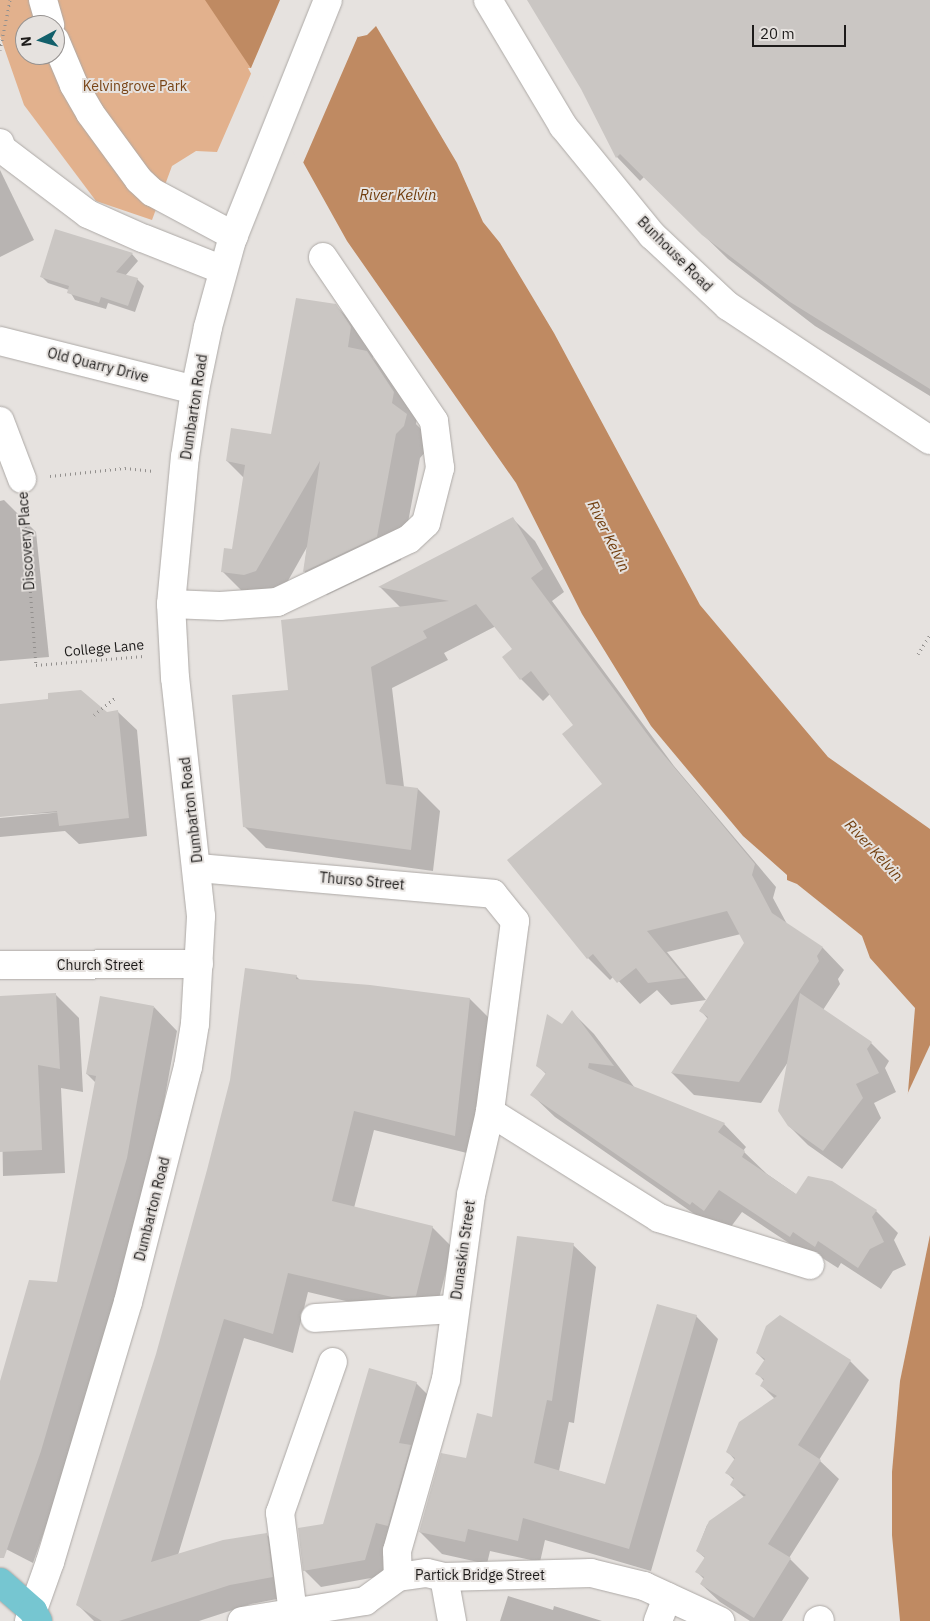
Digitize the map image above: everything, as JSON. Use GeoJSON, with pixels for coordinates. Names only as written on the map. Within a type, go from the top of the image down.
{"type":"FeatureCollection","features":[{"type":"Feature","properties":{"kind":"main road"},"geometry":{"type":"LineString","coordinates":[[0,1582],[33,1618]]}},
{"type":"Feature","properties":{"kind":"street"},"geometry":{"type":"LineString","coordinates":[[43,0],[47,15]]}},
{"type":"Feature","properties":{"kind":"street","name":"Dumbarton Road"},"geometry":{"type":"LineString","coordinates":[[33,1618],[128,1302],[188,1068],[199,964],[198,868],[173,653],[171,604],[183,475],[195,390],[223,270],[234,236],[271,139],[328,0]]}},
{"type":"Feature","properties":{"kind":"street","name":"Bunhouse Road"},"geometry":{"type":"LineString","coordinates":[[488,0],[563,126],[658,241],[728,306],[930,440]]}},
{"type":"Feature","properties":{"kind":"street"},"geometry":{"type":"LineString","coordinates":[[65,64],[74,85],[90,113],[140,180],[152,192],[234,236]]}},
{"type":"Feature","properties":{"kind":"street"},"geometry":{"type":"LineString","coordinates":[[0,143],[2,149],[88,214],[144,239],[223,270]]}},
{"type":"Feature","properties":{"kind":"street"},"geometry":{"type":"LineString","coordinates":[[171,604],[220,606],[277,602],[409,539],[426,523],[440,468],[434,421],[323,257]]}},
{"type":"Feature","properties":{"kind":"street","name":"Old Quarry Drive"},"geometry":{"type":"LineString","coordinates":[[0,340],[195,390]]}},
{"type":"Feature","properties":{"kind":"street","name":"Discovery Place"},"geometry":{"type":"LineString","coordinates":[[0,422],[22,479]]}},
{"type":"Feature","properties":{"kind":"street","name":"Thurso Street"},"geometry":{"type":"LineString","coordinates":[[198,868],[492,894],[515,920]]}},
{"type":"Feature","properties":{"kind":"street","name":"Dunaskin Street"},"geometry":{"type":"LineString","coordinates":[[398,1577],[397,1551],[446,1379],[474,1178],[490,1112],[515,920]]}},
{"type":"Feature","properties":{"kind":"street","name":"Church Street"},"geometry":{"type":"LineString","coordinates":[[0,965],[199,964]]}},
{"type":"Feature","properties":{"kind":"street"},"geometry":{"type":"LineString","coordinates":[[490,1112],[660,1218],[810,1265]]}},
{"type":"Feature","properties":{"kind":"street"},"geometry":{"type":"LineString","coordinates":[[315,1318],[455,1309]]}},
{"type":"Feature","properties":{"kind":"street"},"geometry":{"type":"LineString","coordinates":[[293,1613],[280,1513],[333,1362]]}},
{"type":"Feature","properties":{"kind":"street","name":"Partick Bridge Street"},"geometry":{"type":"LineString","coordinates":[[242,1621],[365,1601],[398,1577],[427,1573],[444,1577],[591,1573],[644,1586],[662,1609],[720,1621]]}},
{"type":"Feature","properties":{"kind":"street"},"geometry":{"type":"LineString","coordinates":[[444,1577],[452,1621]]}},
{"type":"Feature","properties":{"kind":"path"},"geometry":{"type":"LineString","coordinates":[[0,50],[10,0]]}},
{"type":"Feature","properties":{"kind":"path"},"geometry":{"type":"LineString","coordinates":[[22,479],[125,468],[183,475]]}},
{"type":"Feature","properties":{"kind":"path","name":"Discovery Place"},"geometry":{"type":"LineString","coordinates":[[22,479],[36,665]]}},
{"type":"Feature","properties":{"kind":"path"},"geometry":{"type":"LineString","coordinates":[[918,654],[930,635]]}},
{"type":"Feature","properties":{"kind":"path","name":"College Lane"},"geometry":{"type":"LineString","coordinates":[[36,665],[173,653]]}},
{"type":"Feature","properties":{"kind":"path"},"geometry":{"type":"LineString","coordinates":[[94,714],[115,698]]}},
{"type":"Feature","properties":{"kind":"green space","name":"Kelvingrove Park"},"geometry":{"type":"Polygon","coordinates":[[[0,0],[283,0],[217,152],[196,151],[172,166],[152,220],[96,201],[24,105],[0,36],[0,0]]]}},
{"type":"Feature","properties":{"kind":"water","name":"River Kelvin"},"geometry":{"type":"Polygon","coordinates":[[[205,0],[340,0],[358,37],[367,35],[376,26],[457,163],[483,222],[500,243],[554,333],[700,605],[828,757],[930,829],[930,1140],[906,1116],[915,1008],[870,958],[862,936],[797,884],[787,880],[787,875],[743,836],[651,726],[582,614],[516,483],[347,241],[250,67],[205,0]]]}},
{"type":"Feature","properties":{"kind":"water"},"geometry":{"type":"Polygon","coordinates":[[[930,1235],[930,1621],[900,1621],[892,1535],[892,1472],[900,1381],[930,1235]]]}},
{"type":"Feature","properties":{"kind":"pier"},"geometry":{"type":"Polygon","coordinates":[[[280,0],[343,0],[360,34],[374,26],[364,35],[358,36],[303,163],[308,180],[248,68],[251,68],[280,0]]]}},
{"type":"Feature","properties":{"kind":"pier"},"geometry":{"type":"Polygon","coordinates":[[[930,1045],[930,1142],[903,1116],[905,1099],[930,1045]]]}},
{"type":"Feature","properties":{"kind":"building"},"geometry":{"type":"Polygon","coordinates":[[[527,0],[930,0],[930,389],[790,302],[702,235],[620,154],[616,158],[581,89],[527,0]]]}},
{"type":"Feature","properties":{"kind":"building"},"geometry":{"type":"Polygon","coordinates":[[[55,229],[133,253],[116,272],[138,278],[128,306],[101,297],[99,303],[67,293],[69,286],[40,277],[55,229]]]}},
{"type":"Feature","properties":{"kind":"building"},"geometry":{"type":"Polygon","coordinates":[[[296,298],[336,304],[351,327],[348,347],[367,351],[394,392],[392,403],[407,414],[404,426],[396,434],[377,537],[303,572],[320,461],[256,571],[244,575],[221,572],[224,548],[232,549],[245,465],[226,461],[231,428],[271,434],[296,298]]]}},
{"type":"Feature","properties":{"kind":"building"},"geometry":{"type":"Polygon","coordinates":[[[513,517],[543,569],[531,578],[653,742],[755,864],[752,875],[772,913],[823,947],[817,956],[819,961],[739,1082],[671,1073],[708,1017],[699,1011],[744,943],[727,911],[647,931],[686,978],[648,983],[636,968],[617,983],[593,954],[587,959],[507,860],[602,784],[562,734],[573,725],[531,671],[520,680],[502,657],[512,649],[476,604],[423,631],[427,638],[371,667],[386,784],[418,788],[411,850],[243,827],[232,695],[288,690],[281,620],[449,601],[378,587],[513,517]]]}},
{"type":"Feature","properties":{"kind":"building"},"geometry":{"type":"Polygon","coordinates":[[[81,690],[107,712],[118,710],[129,818],[59,826],[57,811],[0,817],[0,704],[48,699],[48,693],[81,690]]]}},
{"type":"Feature","properties":{"kind":"building"},"geometry":{"type":"Polygon","coordinates":[[[245,968],[297,975],[296,979],[370,985],[470,998],[455,1136],[354,1111],[332,1201],[433,1226],[416,1296],[392,1297],[288,1273],[273,1334],[224,1319],[151,1562],[223,1540],[267,1533],[273,1577],[230,1585],[119,1621],[102,1621],[76,1605],[156,1354],[207,1170],[230,1080],[245,968]]]}},
{"type":"Feature","properties":{"kind":"building"},"geometry":{"type":"Polygon","coordinates":[[[56,993],[60,1069],[38,1065],[42,1150],[0,1152],[0,996],[56,993]]]}},
{"type":"Feature","properties":{"kind":"building"},"geometry":{"type":"Polygon","coordinates":[[[800,993],[872,1042],[867,1049],[879,1073],[856,1084],[863,1098],[823,1151],[788,1126],[778,1111],[800,993]]]}},
{"type":"Feature","properties":{"kind":"building"},"geometry":{"type":"Polygon","coordinates":[[[100,996],[154,1006],[127,1158],[41,1451],[4,1558],[0,1558],[0,1381],[29,1280],[57,1282],[96,1076],[86,1074],[100,996]]]}},
{"type":"Feature","properties":{"kind":"building"},"geometry":{"type":"Polygon","coordinates":[[[572,1010],[614,1066],[589,1063],[588,1068],[725,1123],[718,1132],[745,1151],[742,1157],[796,1194],[808,1176],[832,1181],[877,1210],[872,1217],[884,1242],[870,1249],[858,1268],[818,1241],[815,1247],[793,1232],[790,1237],[719,1190],[704,1211],[692,1202],[690,1205],[530,1095],[546,1073],[536,1066],[547,1014],[562,1024],[572,1010]]]}},
{"type":"Feature","properties":{"kind":"building"},"geometry":{"type":"Polygon","coordinates":[[[517,1236],[574,1243],[552,1401],[547,1400],[534,1463],[605,1484],[657,1304],[697,1315],[629,1549],[523,1518],[518,1541],[468,1529],[465,1542],[419,1532],[441,1453],[466,1458],[477,1413],[492,1417],[517,1236]]]}},
{"type":"Feature","properties":{"kind":"building"},"geometry":{"type":"Polygon","coordinates":[[[780,1315],[851,1360],[798,1445],[821,1460],[768,1544],[791,1558],[754,1618],[700,1584],[704,1577],[695,1572],[705,1557],[696,1551],[709,1521],[746,1495],[730,1485],[734,1478],[725,1473],[735,1458],[726,1452],[739,1422],[777,1396],[760,1386],[764,1379],[755,1374],[765,1359],[756,1353],[766,1326],[780,1315]]]}},
{"type":"Feature","properties":{"kind":"building"},"geometry":{"type":"Polygon","coordinates":[[[369,1368],[417,1382],[399,1443],[411,1445],[388,1526],[376,1523],[365,1560],[303,1571],[298,1528],[323,1524],[369,1368]]]}}]}
